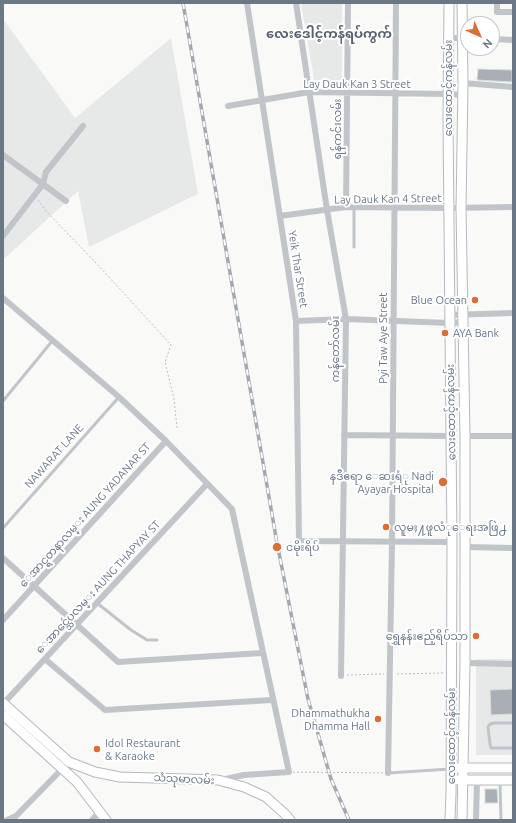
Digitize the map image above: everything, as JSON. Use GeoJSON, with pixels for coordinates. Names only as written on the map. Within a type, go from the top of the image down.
{"type":"FeatureCollection","features":[{"type":"Feature","properties":{"kind":"main road","name":"လေးထောင့်ကန်လမ်း"},"geometry":{"type":"LineString","coordinates":[[449,3],[448,208],[452,500],[450,820]]}},
{"type":"Feature","properties":{"kind":"main road","name":"လေးထောင့်ကန်လမ်း"},"geometry":{"type":"LineString","coordinates":[[462,3],[463,16]]}},
{"type":"Feature","properties":{"kind":"main road","name":"လေးထောင့်ကန်လမ်း"},"geometry":{"type":"LineString","coordinates":[[462,820],[465,436],[461,208],[464,56]]}},
{"type":"Feature","properties":{"kind":"main road"},"geometry":{"type":"LineString","coordinates":[[451,436],[465,436]]}},
{"type":"Feature","properties":{"kind":"main road"},"geometry":{"type":"LineString","coordinates":[[452,500],[465,500]]}},
{"type":"Feature","properties":{"kind":"main road","name":"သံသုမာလမ်း"},"geometry":{"type":"LineString","coordinates":[[3,704],[66,765],[106,820]]}},
{"type":"Feature","properties":{"kind":"main road","name":"သံသုမာလမ်း"},"geometry":{"type":"LineString","coordinates":[[3,715],[66,765],[120,777],[218,780],[244,787],[266,797],[290,820]]}},
{"type":"Feature","properties":{"kind":"main road"},"geometry":{"type":"LineString","coordinates":[[450,769],[513,768]]}},
{"type":"Feature","properties":{"kind":"main road"},"geometry":{"type":"LineString","coordinates":[[451,780],[513,780]]}},
{"type":"Feature","properties":{"kind":"street","name":"Yeik Thar Street"},"geometry":{"type":"LineString","coordinates":[[247,3],[296,321],[299,541],[342,542]]}},
{"type":"Feature","properties":{"kind":"street","name":"ကန်တော်လမ်း"},"geometry":{"type":"LineString","coordinates":[[296,3],[327,210],[346,319],[341,676]]}},
{"type":"Feature","properties":{"kind":"street","name":"ရန်ကင်းလမ်း"},"geometry":{"type":"LineString","coordinates":[[346,207],[348,3]]}},
{"type":"Feature","properties":{"kind":"street","name":"Pyi Taw Aye Street"},"geometry":{"type":"LineString","coordinates":[[388,773],[392,542],[396,3]]}},
{"type":"Feature","properties":{"kind":"street"},"geometry":{"type":"LineString","coordinates":[[497,3],[497,12],[513,12]]}},
{"type":"Feature","properties":{"kind":"street"},"geometry":{"type":"LineString","coordinates":[[448,38],[460,38]]}},
{"type":"Feature","properties":{"kind":"street"},"geometry":{"type":"LineString","coordinates":[[500,39],[513,40]]}},
{"type":"Feature","properties":{"kind":"street"},"geometry":{"type":"LineString","coordinates":[[463,83],[513,87]]}},
{"type":"Feature","properties":{"kind":"street","name":"Lay Dauk Kan 3 Street"},"geometry":{"type":"LineString","coordinates":[[228,106],[309,92],[463,95]]}},
{"type":"Feature","properties":{"kind":"street"},"geometry":{"type":"LineString","coordinates":[[3,236],[35,196],[43,184],[46,172],[83,126]]}},
{"type":"Feature","properties":{"kind":"street"},"geometry":{"type":"LineString","coordinates":[[3,155],[66,201]]}},
{"type":"Feature","properties":{"kind":"street","name":"Lay Dauk Kan 4 Street"},"geometry":{"type":"LineString","coordinates":[[280,216],[346,207],[513,207]]}},
{"type":"Feature","properties":{"kind":"street"},"geometry":{"type":"LineString","coordinates":[[3,298],[119,397],[166,441],[232,509],[272,700],[289,772],[244,775],[218,780]]}},
{"type":"Feature","properties":{"kind":"street"},"geometry":{"type":"LineString","coordinates":[[296,321],[346,319],[394,321],[449,319],[513,313]]}},
{"type":"Feature","properties":{"kind":"street"},"geometry":{"type":"LineString","coordinates":[[344,434],[451,436]]}},
{"type":"Feature","properties":{"kind":"street"},"geometry":{"type":"LineString","coordinates":[[465,436],[513,436]]}},
{"type":"Feature","properties":{"kind":"street","name":"ေအာင္ရတနာလမ္း AUNG YADANAR ST"},"geometry":{"type":"LineString","coordinates":[[3,620],[166,441]]}},
{"type":"Feature","properties":{"kind":"street","name":"ေအာင္သေဴပလမ္း AUNG THAPYAY ST"},"geometry":{"type":"LineString","coordinates":[[3,704],[207,484]]}},
{"type":"Feature","properties":{"kind":"street"},"geometry":{"type":"LineString","coordinates":[[342,542],[452,542]]}},
{"type":"Feature","properties":{"kind":"street"},"geometry":{"type":"LineString","coordinates":[[464,547],[513,548]]}},
{"type":"Feature","properties":{"kind":"street"},"geometry":{"type":"LineString","coordinates":[[3,558],[118,662],[262,652]]}},
{"type":"Feature","properties":{"kind":"street"},"geometry":{"type":"LineString","coordinates":[[45,659],[105,710],[272,700]]}},
{"type":"Feature","properties":{"kind":"street"},"geometry":{"type":"LineString","coordinates":[[464,663],[513,664]]}},
{"type":"Feature","properties":{"kind":"street"},"geometry":{"type":"LineString","coordinates":[[7,820],[16,816],[66,765]]}},
{"type":"Feature","properties":{"kind":"street"},"geometry":{"type":"LineString","coordinates":[[476,820],[477,780]]}},
{"type":"Feature","properties":{"kind":"street"},"geometry":{"type":"LineString","coordinates":[[92,820],[100,812]]}},
{"type":"Feature","properties":{"kind":"lane"},"geometry":{"type":"LineString","coordinates":[[354,207],[354,246]]}},
{"type":"Feature","properties":{"kind":"lane"},"geometry":{"type":"LineString","coordinates":[[3,401],[53,340]]}},
{"type":"Feature","properties":{"kind":"lane","name":"NAWARAT LANE"},"geometry":{"type":"LineString","coordinates":[[3,528],[119,397]]}},
{"type":"Feature","properties":{"kind":"lane"},"geometry":{"type":"LineString","coordinates":[[97,603],[147,640],[157,640]]}},
{"type":"Feature","properties":{"kind":"lane"},"geometry":{"type":"LineString","coordinates":[[513,723],[494,723],[490,724],[488,727],[491,748],[513,748]]}},
{"type":"Feature","properties":{"kind":"lane"},"geometry":{"type":"LineString","coordinates":[[388,773],[450,769]]}},
{"type":"Feature","properties":{"kind":"lane"},"geometry":{"type":"LineString","coordinates":[[500,780],[501,820]]}},
{"type":"Feature","properties":{"kind":"path"},"geometry":{"type":"LineString","coordinates":[[35,196],[46,211],[97,264],[171,346],[165,362],[174,399],[177,428]]}},
{"type":"Feature","properties":{"kind":"path"},"geometry":{"type":"LineString","coordinates":[[341,676],[444,673]]}},
{"type":"Feature","properties":{"kind":"path"},"geometry":{"type":"LineString","coordinates":[[289,772],[388,773]]}},
{"type":"Feature","properties":{"kind":"shaded area"},"geometry":{"type":"Polygon","coordinates":[[[301,3],[342,3],[342,85],[315,85],[301,3]]]}},
{"type":"Feature","properties":{"kind":"shaded area"},"geometry":{"type":"Polygon","coordinates":[[[3,19],[75,118],[171,38],[198,194],[89,247],[78,191],[3,260],[3,19]]]}},
{"type":"Feature","properties":{"kind":"shaded area"},"geometry":{"type":"Polygon","coordinates":[[[476,659],[513,659],[513,755],[476,755],[476,659]]]}},
{"type":"Feature","properties":{"kind":"building"},"geometry":{"type":"Polygon","coordinates":[[[478,69],[512,70],[512,82],[477,80],[478,69]]]}},
{"type":"Feature","properties":{"kind":"building"},"geometry":{"type":"Polygon","coordinates":[[[513,689],[513,714],[491,715],[490,690],[513,689]]]}},
{"type":"Feature","properties":{"kind":"building"},"geometry":{"type":"Polygon","coordinates":[[[485,789],[497,789],[498,803],[485,803],[485,789]]]}},
{"type":"Feature","properties":{"kind":"railway"},"geometry":{"type":"LineString","coordinates":[[183,3],[277,543],[308,699],[331,779],[349,820]]}},
{"type":"Feature","properties":{"kind":"place","name":"Blue Ocean"},"geometry":{"type":"Point","coordinates":[475,300]}},
{"type":"Feature","properties":{"kind":"place","name":"AYA Bank"},"geometry":{"type":"Point","coordinates":[445,333]}},
{"type":"Feature","properties":{"kind":"place","name":"နဒီဧရာ ေဆးရံု Nadi Ayayar Hospital"},"geometry":{"type":"Point","coordinates":[443,482]}},
{"type":"Feature","properties":{"kind":"place","name":"လူမႈ႔ဖူလံုေရးအဖြဲ႕"},"geometry":{"type":"Point","coordinates":[386,527]}},
{"type":"Feature","properties":{"kind":"place","name":"ငမိုးရိပ်"},"geometry":{"type":"Point","coordinates":[277,547]}},
{"type":"Feature","properties":{"kind":"place","name":"ရွှေနန်းဧည့်ရိပ်သာ"},"geometry":{"type":"Point","coordinates":[476,636]}},
{"type":"Feature","properties":{"kind":"place","name":"Dhammathukha Dhamma Hall"},"geometry":{"type":"Point","coordinates":[378,719]}},
{"type":"Feature","properties":{"kind":"place","name":"Idol Restaurant & Karaoke"},"geometry":{"type":"Point","coordinates":[97,749]}},
{"type":"Feature","properties":{"kind":"district","name":"လေးဒေါင့်ကန်ရပ်ကွက်"},"geometry":{"type":"Point","coordinates":[329,34]}}]}
